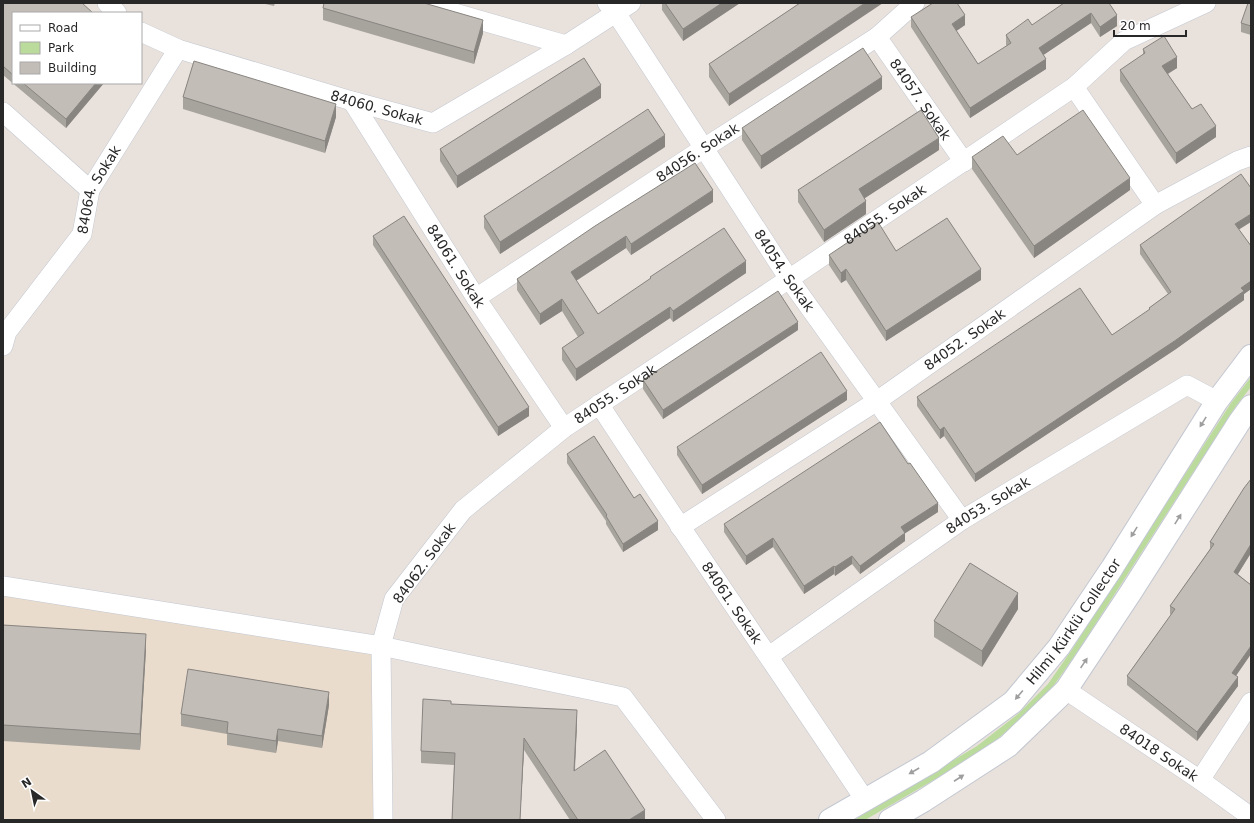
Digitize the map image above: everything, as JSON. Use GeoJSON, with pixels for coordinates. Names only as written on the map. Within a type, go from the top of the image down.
{"type":"FeatureCollection","features":[{"type":"Feature","properties":{"kind":"main road","name":"Hilmi Kürklü Collector"},"geometry":{"type":"LineString","coordinates":[[830,820],[931,762],[1013,702],[1067,634],[1112,568],[1217,401],[1251,356]]}},
{"type":"Feature","properties":{"kind":"main road","name":"Hilmi Kürklü Collector"},"geometry":{"type":"LineString","coordinates":[[890,820],[923,801],[1008,746],[1066,690],[1251,406]]}},
{"type":"Feature","properties":{"kind":"street"},"geometry":{"type":"LineString","coordinates":[[107,3],[117,12]]}},
{"type":"Feature","properties":{"kind":"street"},"geometry":{"type":"LineString","coordinates":[[420,3],[566,45]]}},
{"type":"Feature","properties":{"kind":"street","name":"84056. Sokak"},"geometry":{"type":"LineString","coordinates":[[476,298],[704,148],[877,37],[915,3]]}},
{"type":"Feature","properties":{"kind":"street","name":"84055. Sokak"},"geometry":{"type":"LineString","coordinates":[[564,428],[964,162],[1074,87],[1124,41],[1206,3]]}},
{"type":"Feature","properties":{"kind":"street","name":"84060. Sokak"},"geometry":{"type":"LineString","coordinates":[[142,32],[178,49],[352,101],[432,123],[566,45],[618,6]]}},
{"type":"Feature","properties":{"kind":"street","name":"84054. Sokak"},"geometry":{"type":"LineString","coordinates":[[618,6],[704,148],[788,279],[962,520]]}},
{"type":"Feature","properties":{"kind":"street","name":"84057. Sokak"},"geometry":{"type":"LineString","coordinates":[[877,37],[964,162]]}},
{"type":"Feature","properties":{"kind":"street","name":"84064. Sokak"},"geometry":{"type":"LineString","coordinates":[[3,346],[7,332],[82,234],[90,190],[178,49]]}},
{"type":"Feature","properties":{"kind":"street"},"geometry":{"type":"LineString","coordinates":[[1074,87],[1155,205]]}},
{"type":"Feature","properties":{"kind":"street","name":"84061. Sokak"},"geometry":{"type":"LineString","coordinates":[[352,101],[476,298],[564,428]]}},
{"type":"Feature","properties":{"kind":"street"},"geometry":{"type":"LineString","coordinates":[[3,112],[90,190]]}},
{"type":"Feature","properties":{"kind":"street","name":"84052. Sokak"},"geometry":{"type":"LineString","coordinates":[[680,527],[877,401],[1155,205],[1237,161],[1251,156]]}},
{"type":"Feature","properties":{"kind":"street","name":"84053. Sokak"},"geometry":{"type":"LineString","coordinates":[[769,656],[962,520],[1187,385],[1217,401]]}},
{"type":"Feature","properties":{"kind":"street","name":"84061. Sokak"},"geometry":{"type":"LineString","coordinates":[[599,404],[680,527],[769,656],[865,800]]}},
{"type":"Feature","properties":{"kind":"street","name":"84062. Sokak"},"geometry":{"type":"LineString","coordinates":[[383,820],[381,646],[394,599],[463,510],[564,428]]}},
{"type":"Feature","properties":{"kind":"street"},"geometry":{"type":"LineString","coordinates":[[3,586],[381,646],[622,697],[716,820]]}},
{"type":"Feature","properties":{"kind":"street","name":"84018 Sokak"},"geometry":{"type":"LineString","coordinates":[[1066,690],[1200,780],[1251,817]]}},
{"type":"Feature","properties":{"kind":"street"},"geometry":{"type":"LineString","coordinates":[[1200,780],[1251,702]]}},
{"type":"Feature","properties":{"kind":"shaded area"},"geometry":{"type":"Polygon","coordinates":[[[3,586],[371,654],[379,820],[3,820],[3,586]]]}},
{"type":"Feature","properties":{"kind":"green space"},"geometry":{"type":"Polygon","coordinates":[[[1251,377],[1251,387],[1236,406],[1078,651],[1052,688],[1021,719],[982,752],[865,820],[854,820],[977,746],[1018,714],[1048,684],[1073,648],[1231,403],[1251,377]]]}},
{"type":"Feature","properties":{"kind":"building"},"geometry":{"type":"Polygon","coordinates":[[[3,3],[82,3],[92,12],[12,12],[12,74],[3,66],[3,3]]]}},
{"type":"Feature","properties":{"kind":"building"},"geometry":{"type":"Polygon","coordinates":[[[324,3],[424,3],[483,20],[474,52],[323,8],[324,3]]]}},
{"type":"Feature","properties":{"kind":"building"},"geometry":{"type":"Polygon","coordinates":[[[665,3],[722,3],[683,29],[665,3]]]}},
{"type":"Feature","properties":{"kind":"building"},"geometry":{"type":"Polygon","coordinates":[[[800,3],[865,3],[729,94],[709,64],[800,3]]]}},
{"type":"Feature","properties":{"kind":"building"},"geometry":{"type":"Polygon","coordinates":[[[933,3],[957,3],[965,15],[952,24],[978,64],[1011,43],[1006,35],[1028,19],[1032,25],[1064,3],[1109,3],[1117,15],[1100,27],[1091,13],[1039,48],[1046,59],[970,108],[911,17],[933,3]]]}},
{"type":"Feature","properties":{"kind":"building"},"geometry":{"type":"Polygon","coordinates":[[[1248,3],[1251,3],[1251,26],[1241,23],[1248,3]]]}},
{"type":"Feature","properties":{"kind":"building"},"geometry":{"type":"Polygon","coordinates":[[[1164,36],[1177,57],[1162,66],[1192,109],[1201,104],[1216,126],[1176,153],[1120,70],[1145,53],[1143,49],[1164,36]]]}},
{"type":"Feature","properties":{"kind":"building"},"geometry":{"type":"Polygon","coordinates":[[[863,48],[882,77],[761,156],[742,128],[863,48]]]}},
{"type":"Feature","properties":{"kind":"building"},"geometry":{"type":"Polygon","coordinates":[[[584,58],[601,85],[457,176],[440,149],[584,58]]]}},
{"type":"Feature","properties":{"kind":"building"},"geometry":{"type":"Polygon","coordinates":[[[194,61],[336,104],[325,141],[183,97],[194,61]]]}},
{"type":"Feature","properties":{"kind":"building"},"geometry":{"type":"Polygon","coordinates":[[[24,84],[95,84],[66,119],[24,84]]]}},
{"type":"Feature","properties":{"kind":"building"},"geometry":{"type":"Polygon","coordinates":[[[648,109],[665,135],[500,242],[484,216],[648,109]]]}},
{"type":"Feature","properties":{"kind":"building"},"geometry":{"type":"Polygon","coordinates":[[[921,110],[939,138],[859,189],[866,201],[824,230],[798,190],[921,110]]]}},
{"type":"Feature","properties":{"kind":"building"},"geometry":{"type":"Polygon","coordinates":[[[1083,110],[1130,178],[1034,246],[972,157],[1003,136],[1017,155],[1083,110]]]}},
{"type":"Feature","properties":{"kind":"building"},"geometry":{"type":"Polygon","coordinates":[[[695,163],[713,190],[631,244],[626,236],[571,272],[598,314],[651,278],[650,277],[724,228],[746,261],[673,311],[670,307],[576,369],[562,348],[584,333],[562,299],[540,314],[517,279],[595,226],[695,163]]]}},
{"type":"Feature","properties":{"kind":"building"},"geometry":{"type":"Polygon","coordinates":[[[1241,174],[1251,188],[1251,214],[1235,224],[1251,246],[1251,281],[1241,288],[1244,291],[1176,340],[975,474],[944,427],[940,430],[917,397],[1080,288],[1112,335],[1150,309],[1149,308],[1171,292],[1140,245],[1241,174]]]}},
{"type":"Feature","properties":{"kind":"building"},"geometry":{"type":"Polygon","coordinates":[[[404,216],[529,407],[498,427],[373,236],[404,216]]]}},
{"type":"Feature","properties":{"kind":"building"},"geometry":{"type":"Polygon","coordinates":[[[947,218],[981,269],[886,331],[846,269],[841,273],[829,255],[878,222],[896,251],[947,218]]]}},
{"type":"Feature","properties":{"kind":"building"},"geometry":{"type":"Polygon","coordinates":[[[778,291],[798,322],[663,410],[643,380],[778,291]]]}},
{"type":"Feature","properties":{"kind":"building"},"geometry":{"type":"Polygon","coordinates":[[[821,352],[847,391],[702,485],[677,447],[821,352]]]}},
{"type":"Feature","properties":{"kind":"building"},"geometry":{"type":"Polygon","coordinates":[[[880,422],[908,464],[910,463],[938,503],[901,527],[905,533],[860,566],[852,556],[804,586],[773,538],[746,556],[724,524],[880,422]]]}},
{"type":"Feature","properties":{"kind":"building"},"geometry":{"type":"Polygon","coordinates":[[[594,436],[634,498],[640,494],[658,521],[623,544],[606,516],[607,515],[567,454],[594,436]]]}},
{"type":"Feature","properties":{"kind":"building"},"geometry":{"type":"Polygon","coordinates":[[[1251,479],[1251,544],[1234,572],[1251,585],[1251,646],[1232,673],[1238,677],[1197,732],[1127,676],[1175,609],[1170,606],[1214,544],[1210,542],[1251,479]]]}},
{"type":"Feature","properties":{"kind":"building"},"geometry":{"type":"Polygon","coordinates":[[[970,563],[1018,593],[982,651],[934,621],[970,563]]]}},
{"type":"Feature","properties":{"kind":"building"},"geometry":{"type":"Polygon","coordinates":[[[3,625],[146,634],[140,734],[3,725],[3,625]]]}},
{"type":"Feature","properties":{"kind":"building"},"geometry":{"type":"Polygon","coordinates":[[[188,669],[329,692],[322,736],[278,729],[276,741],[227,733],[228,722],[181,714],[188,669]]]}},
{"type":"Feature","properties":{"kind":"building"},"geometry":{"type":"Polygon","coordinates":[[[423,699],[451,701],[451,704],[577,710],[574,771],[605,750],[645,810],[629,820],[578,820],[524,738],[520,820],[452,820],[455,753],[421,751],[423,699]]]}}]}
